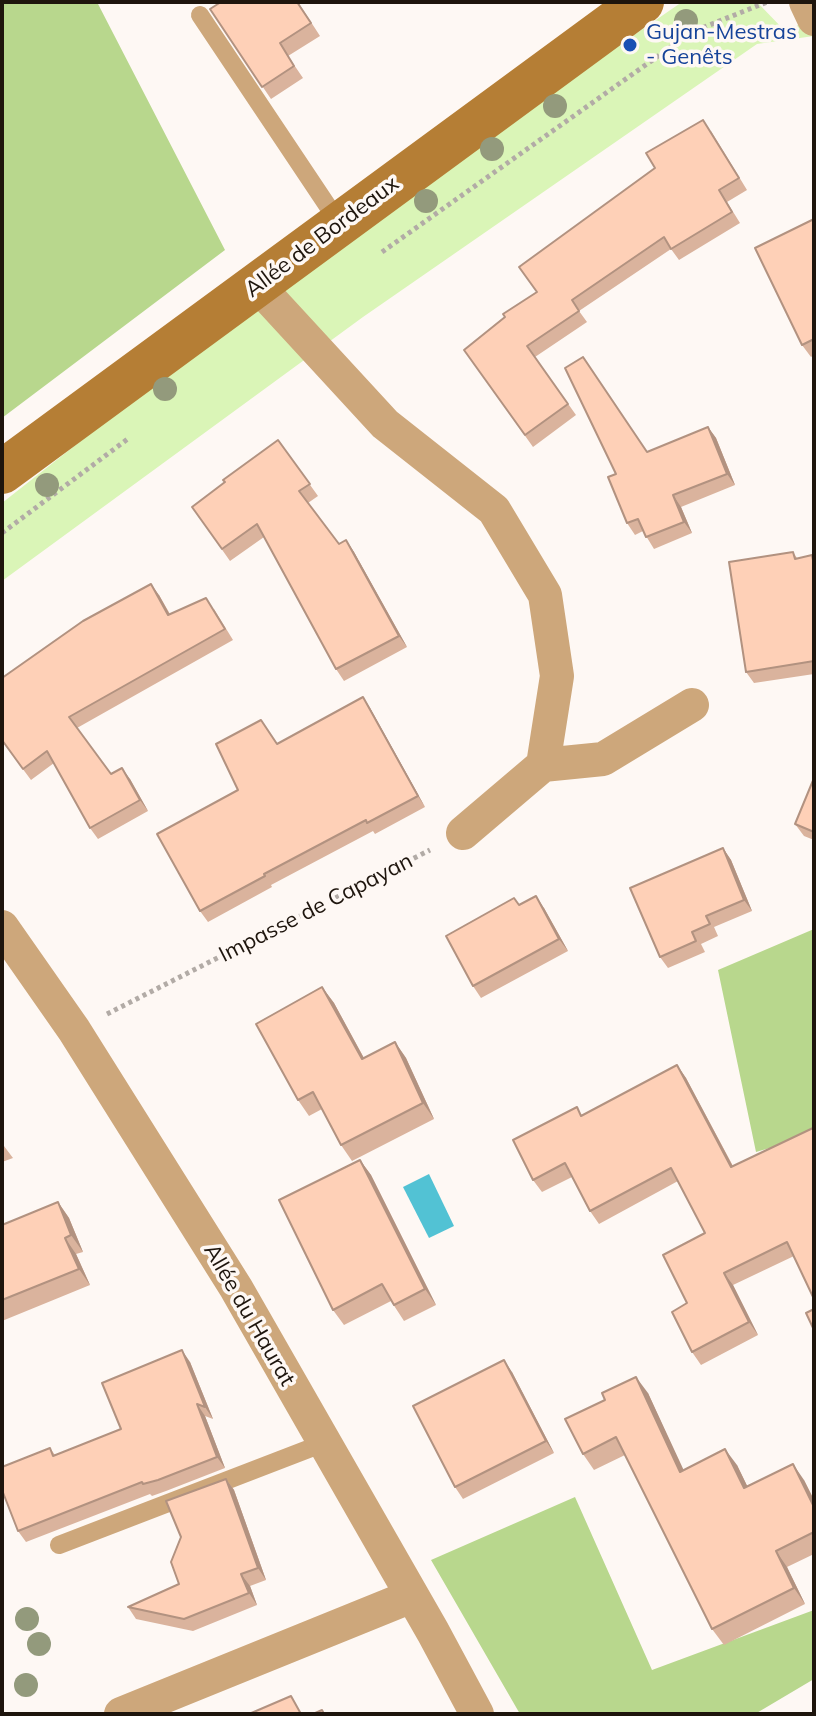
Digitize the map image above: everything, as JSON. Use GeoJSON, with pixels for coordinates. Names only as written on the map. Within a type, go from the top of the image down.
{"type":"FeatureCollection","features":[{"type":"Feature","properties":{"kind":"main road","name":"Allée de Bordeaux"},"geometry":{"type":"LineString","coordinates":[[2,472],[642,2]]}},
{"type":"Feature","properties":{"kind":"street"},"geometry":{"type":"LineString","coordinates":[[806,2],[814,19]]}},
{"type":"Feature","properties":{"kind":"street"},"geometry":{"type":"LineString","coordinates":[[257,285],[385,424],[494,510],[545,595],[557,676],[543,765]]}},
{"type":"Feature","properties":{"kind":"street"},"geometry":{"type":"LineString","coordinates":[[463,833],[543,765],[603,759],[692,705]]}},
{"type":"Feature","properties":{"kind":"street","name":"Allée du Haurat"},"geometry":{"type":"LineString","coordinates":[[2,927],[74,1030],[236,1288],[477,1714]]}},
{"type":"Feature","properties":{"kind":"street"},"geometry":{"type":"LineString","coordinates":[[121,1714],[412,1596]]}},
{"type":"Feature","properties":{"kind":"lane"},"geometry":{"type":"LineString","coordinates":[[200,15],[339,223]]}},
{"type":"Feature","properties":{"kind":"lane"},"geometry":{"type":"LineString","coordinates":[[59,1545],[324,1443]]}},
{"type":"Feature","properties":{"kind":"path"},"geometry":{"type":"LineString","coordinates":[[376,257],[692,32],[767,2]]}},
{"type":"Feature","properties":{"kind":"path"},"geometry":{"type":"LineString","coordinates":[[2,533],[130,437]]}},
{"type":"Feature","properties":{"kind":"path","name":"Impasse de Capayan"},"geometry":{"type":"LineString","coordinates":[[74,1030],[463,833]]}},
{"type":"Feature","properties":{"kind":"green space"},"geometry":{"type":"Polygon","coordinates":[[[2,2],[97,2],[225,250],[2,418],[2,2]]]}},
{"type":"Feature","properties":{"kind":"green space"},"geometry":{"type":"Polygon","coordinates":[[[682,2],[757,2],[785,31],[814,18],[814,36],[757,44],[363,317],[2,581],[2,503],[238,317],[464,152],[682,2]]]}},
{"type":"Feature","properties":{"kind":"green space"},"geometry":{"type":"Polygon","coordinates":[[[814,929],[814,1135],[756,1152],[718,970],[814,929]]]}},
{"type":"Feature","properties":{"kind":"green space"},"geometry":{"type":"Polygon","coordinates":[[[575,1497],[652,1670],[814,1610],[814,1679],[755,1714],[520,1714],[431,1560],[575,1497]]]}},
{"type":"Feature","properties":{"kind":"water"},"geometry":{"type":"Polygon","coordinates":[[[429,1174],[454,1226],[429,1238],[403,1187],[429,1174]]]}},
{"type":"Feature","properties":{"kind":"building"},"geometry":{"type":"Polygon","coordinates":[[[221,2],[297,2],[311,23],[280,43],[294,66],[262,87],[210,9],[221,2]]]}},
{"type":"Feature","properties":{"kind":"building"},"geometry":{"type":"Polygon","coordinates":[[[703,120],[739,178],[719,190],[732,212],[671,249],[664,237],[572,300],[579,311],[527,346],[568,404],[525,435],[464,350],[505,317],[503,314],[537,292],[519,267],[655,168],[646,153],[703,120]]]}},
{"type":"Feature","properties":{"kind":"building"},"geometry":{"type":"Polygon","coordinates":[[[814,219],[814,339],[802,345],[755,248],[814,219]]]}},
{"type":"Feature","properties":{"kind":"building"},"geometry":{"type":"Polygon","coordinates":[[[583,357],[647,452],[708,427],[727,474],[673,495],[684,522],[646,537],[638,519],[627,523],[608,477],[616,474],[565,368],[583,357]]]}},
{"type":"Feature","properties":{"kind":"building"},"geometry":{"type":"Polygon","coordinates":[[[278,440],[310,484],[299,491],[339,544],[346,540],[399,636],[336,669],[257,524],[222,549],[192,507],[278,440]]]}},
{"type":"Feature","properties":{"kind":"building"},"geometry":{"type":"Polygon","coordinates":[[[793,552],[795,559],[812,555],[814,565],[814,661],[746,672],[729,562],[793,552]]]}},
{"type":"Feature","properties":{"kind":"building"},"geometry":{"type":"Polygon","coordinates":[[[151,584],[168,615],[206,598],[225,629],[69,717],[111,774],[122,768],[140,800],[90,828],[47,751],[23,769],[2,740],[2,678],[83,621],[151,584]]]}},
{"type":"Feature","properties":{"kind":"building"},"geometry":{"type":"Polygon","coordinates":[[[363,697],[418,796],[367,823],[366,820],[200,911],[157,834],[238,790],[216,744],[261,720],[277,744],[363,697]]]}},
{"type":"Feature","properties":{"kind":"building"},"geometry":{"type":"Polygon","coordinates":[[[814,778],[814,832],[795,824],[814,778]]]}},
{"type":"Feature","properties":{"kind":"building"},"geometry":{"type":"Polygon","coordinates":[[[723,848],[744,900],[706,916],[710,924],[692,932],[696,941],[660,957],[630,888],[723,848]]]}},
{"type":"Feature","properties":{"kind":"building"},"geometry":{"type":"Polygon","coordinates":[[[536,896],[559,939],[473,986],[446,936],[514,898],[519,905],[536,896]]]}},
{"type":"Feature","properties":{"kind":"building"},"geometry":{"type":"Polygon","coordinates":[[[322,987],[362,1059],[395,1042],[423,1103],[341,1145],[313,1092],[298,1100],[256,1024],[322,987]]]}},
{"type":"Feature","properties":{"kind":"building"},"geometry":{"type":"Polygon","coordinates":[[[677,1065],[731,1167],[814,1130],[814,1299],[787,1242],[724,1273],[749,1322],[692,1352],[672,1312],[687,1303],[663,1255],[705,1233],[671,1168],[590,1211],[565,1163],[533,1180],[513,1140],[577,1107],[581,1116],[677,1065]]]}},
{"type":"Feature","properties":{"kind":"building"},"geometry":{"type":"Polygon","coordinates":[[[360,1160],[425,1289],[394,1305],[382,1284],[333,1310],[279,1200],[360,1160]]]}},
{"type":"Feature","properties":{"kind":"building"},"geometry":{"type":"Polygon","coordinates":[[[58,1202],[71,1235],[65,1238],[79,1269],[2,1300],[2,1225],[58,1202]]]}},
{"type":"Feature","properties":{"kind":"building"},"geometry":{"type":"Polygon","coordinates":[[[814,1309],[814,1330],[806,1313],[814,1309]]]}},
{"type":"Feature","properties":{"kind":"building"},"geometry":{"type":"Polygon","coordinates":[[[182,1350],[205,1407],[197,1404],[217,1457],[158,1480],[142,1482],[18,1531],[2,1490],[2,1467],[50,1448],[53,1456],[121,1429],[102,1383],[182,1350]]]}},
{"type":"Feature","properties":{"kind":"building"},"geometry":{"type":"Polygon","coordinates":[[[504,1360],[546,1441],[455,1487],[413,1406],[504,1360]]]}},
{"type":"Feature","properties":{"kind":"building"},"geometry":{"type":"Polygon","coordinates":[[[636,1377],[680,1472],[725,1449],[744,1488],[793,1464],[814,1507],[814,1532],[776,1551],[794,1588],[712,1629],[616,1437],[583,1454],[565,1419],[605,1400],[602,1393],[636,1377]]]}},
{"type":"Feature","properties":{"kind":"building"},"geometry":{"type":"Polygon","coordinates":[[[226,1479],[258,1568],[241,1574],[249,1593],[184,1619],[128,1607],[179,1584],[171,1562],[181,1537],[166,1501],[226,1479]]]}},
{"type":"Feature","properties":{"kind":"building"},"geometry":{"type":"Polygon","coordinates":[[[291,1696],[301,1714],[249,1714],[291,1696]]]}},
{"type":"Feature","properties":{"kind":"place","name":"Gujan-Mestras - Genêts"},"geometry":{"type":"Point","coordinates":[630,45]}}]}
